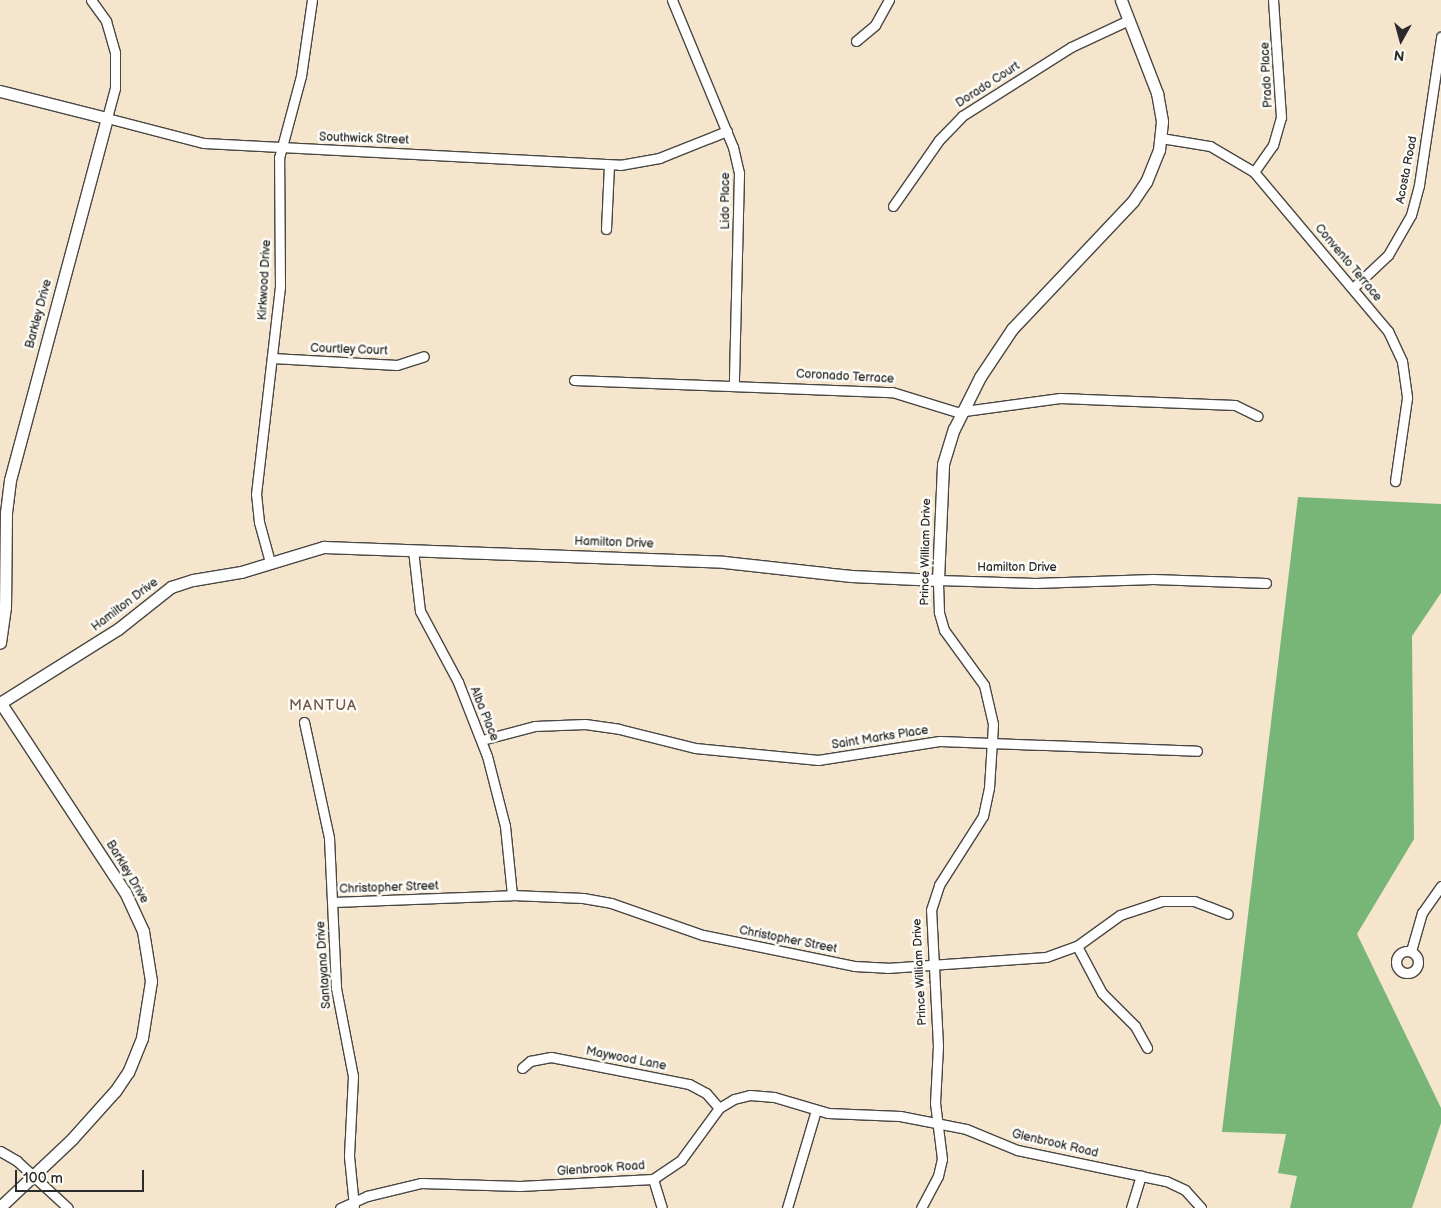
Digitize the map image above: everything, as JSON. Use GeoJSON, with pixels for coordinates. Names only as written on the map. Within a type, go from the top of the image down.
{"type":"FeatureCollection","features":[{"type":"Feature","properties":{"kind":"street","name":"Barkley Drive"},"geometry":{"type":"LineString","coordinates":[[0,643],[5,607],[6,513],[10,480],[115,88],[115,53],[106,21],[91,0]]}},
{"type":"Feature","properties":{"kind":"street","name":"Kirkwood Drive"},"geometry":{"type":"LineString","coordinates":[[270,562],[259,522],[256,494],[281,263],[280,148],[301,76],[312,0]]}},
{"type":"Feature","properties":{"kind":"street","name":"Lido Place"},"geometry":{"type":"LineString","coordinates":[[672,0],[736,154],[740,192],[734,384]]}},
{"type":"Feature","properties":{"kind":"street"},"geometry":{"type":"LineString","coordinates":[[856,41],[876,25],[889,0]]}},
{"type":"Feature","properties":{"kind":"street","name":"Prince William Drive"},"geometry":{"type":"LineString","coordinates":[[921,1208],[940,1169],[930,922],[934,898],[983,816],[989,788],[992,742],[992,717],[988,696],[977,674],[944,630],[939,612],[938,580],[943,464],[962,412],[1000,344],[1139,194],[1155,161],[1161,138],[1158,93],[1120,0]]}},
{"type":"Feature","properties":{"kind":"street","name":"Prado Place"},"geometry":{"type":"LineString","coordinates":[[1254,172],[1273,145],[1281,117],[1273,0]]}},
{"type":"Feature","properties":{"kind":"street","name":"Dorado Court"},"geometry":{"type":"LineString","coordinates":[[893,206],[939,140],[962,116],[1071,47],[1129,20]]}},
{"type":"Feature","properties":{"kind":"street","name":"Acosta Road"},"geometry":{"type":"LineString","coordinates":[[1354,287],[1388,255],[1411,215],[1419,185],[1441,37]]}},
{"type":"Feature","properties":{"kind":"street","name":"Southwick Street"},"geometry":{"type":"LineString","coordinates":[[0,91],[204,143],[280,148],[609,164],[660,158],[727,131]]}},
{"type":"Feature","properties":{"kind":"street","name":"Convento Terrace"},"geometry":{"type":"LineString","coordinates":[[1161,138],[1210,146],[1254,172],[1354,287],[1391,336],[1404,371],[1406,414],[1395,481]]}},
{"type":"Feature","properties":{"kind":"street"},"geometry":{"type":"LineString","coordinates":[[606,229],[609,164]]}},
{"type":"Feature","properties":{"kind":"street","name":"Courtley Court"},"geometry":{"type":"LineString","coordinates":[[272,358],[396,365],[424,356]]}},
{"type":"Feature","properties":{"kind":"street","name":"Coronado Terrace"},"geometry":{"type":"LineString","coordinates":[[574,380],[734,384],[892,392],[943,410],[962,412],[1060,398],[1235,405],[1258,416]]}},
{"type":"Feature","properties":{"kind":"street","name":"Hamilton Drive"},"geometry":{"type":"LineString","coordinates":[[0,703],[118,629],[171,587],[192,580],[241,572],[324,547],[724,562],[851,576],[938,580],[1035,583],[1153,579],[1266,583]]}},
{"type":"Feature","properties":{"kind":"street","name":"Alba Place"},"geometry":{"type":"LineString","coordinates":[[413,550],[420,611],[458,682],[482,740],[505,826],[512,896]]}},
{"type":"Feature","properties":{"kind":"street","name":"Barkley Drive"},"geometry":{"type":"LineString","coordinates":[[0,703],[125,892],[143,931],[150,969],[146,1024],[128,1072],[98,1112],[0,1208]]}},
{"type":"Feature","properties":{"kind":"street","name":"Santayana Drive"},"geometry":{"type":"LineString","coordinates":[[304,722],[326,812],[333,902],[336,988],[353,1076],[349,1156],[354,1205]]}},
{"type":"Feature","properties":{"kind":"street","name":"Saint Marks Place"},"geometry":{"type":"LineString","coordinates":[[482,740],[536,726],[585,724],[619,729],[695,748],[818,760],[940,741],[1197,751]]}},
{"type":"Feature","properties":{"kind":"street"},"geometry":{"type":"LineString","coordinates":[[1411,950],[1422,913],[1441,886]]}},
{"type":"Feature","properties":{"kind":"street","name":"Christopher Street"},"geometry":{"type":"LineString","coordinates":[[333,902],[566,896],[601,901],[695,933],[854,966],[887,968],[1038,958],[1077,946],[1120,915],[1154,902],[1194,901],[1228,914]]}},
{"type":"Feature","properties":{"kind":"street"},"geometry":{"type":"LineString","coordinates":[[1077,946],[1102,992],[1135,1026],[1147,1048]]}},
{"type":"Feature","properties":{"kind":"street","name":"Maywood Lane"},"geometry":{"type":"LineString","coordinates":[[522,1068],[530,1061],[550,1057],[680,1082],[698,1088],[718,1108]]}},
{"type":"Feature","properties":{"kind":"street","name":"Glenbrook Road"},"geometry":{"type":"LineString","coordinates":[[340,1208],[421,1183],[520,1186],[653,1179],[681,1160],[718,1108],[734,1099],[750,1096],[774,1098],[840,1115],[900,1116],[982,1134],[1017,1150],[1176,1185],[1202,1208]]}},
{"type":"Feature","properties":{"kind":"street"},"geometry":{"type":"LineString","coordinates":[[787,1208],[816,1110]]}},
{"type":"Feature","properties":{"kind":"street"},"geometry":{"type":"LineString","coordinates":[[0,1151],[17,1161],[68,1208]]}},
{"type":"Feature","properties":{"kind":"street"},"geometry":{"type":"LineString","coordinates":[[1131,1208],[1141,1176]]}},
{"type":"Feature","properties":{"kind":"street"},"geometry":{"type":"LineString","coordinates":[[653,1179],[662,1208]]}},
{"type":"Feature","properties":{"kind":"green space"},"geometry":{"type":"Polygon","coordinates":[[[1298,497],[1441,504],[1441,593],[1412,636],[1414,839],[1357,934],[1441,1108],[1441,1123],[1412,1208],[1290,1208],[1297,1176],[1278,1173],[1286,1134],[1222,1132],[1298,497]]]}},
{"type":"Feature","properties":{"kind":"district","name":"MANTUA"},"geometry":{"type":"Point","coordinates":[323,706]}}]}
